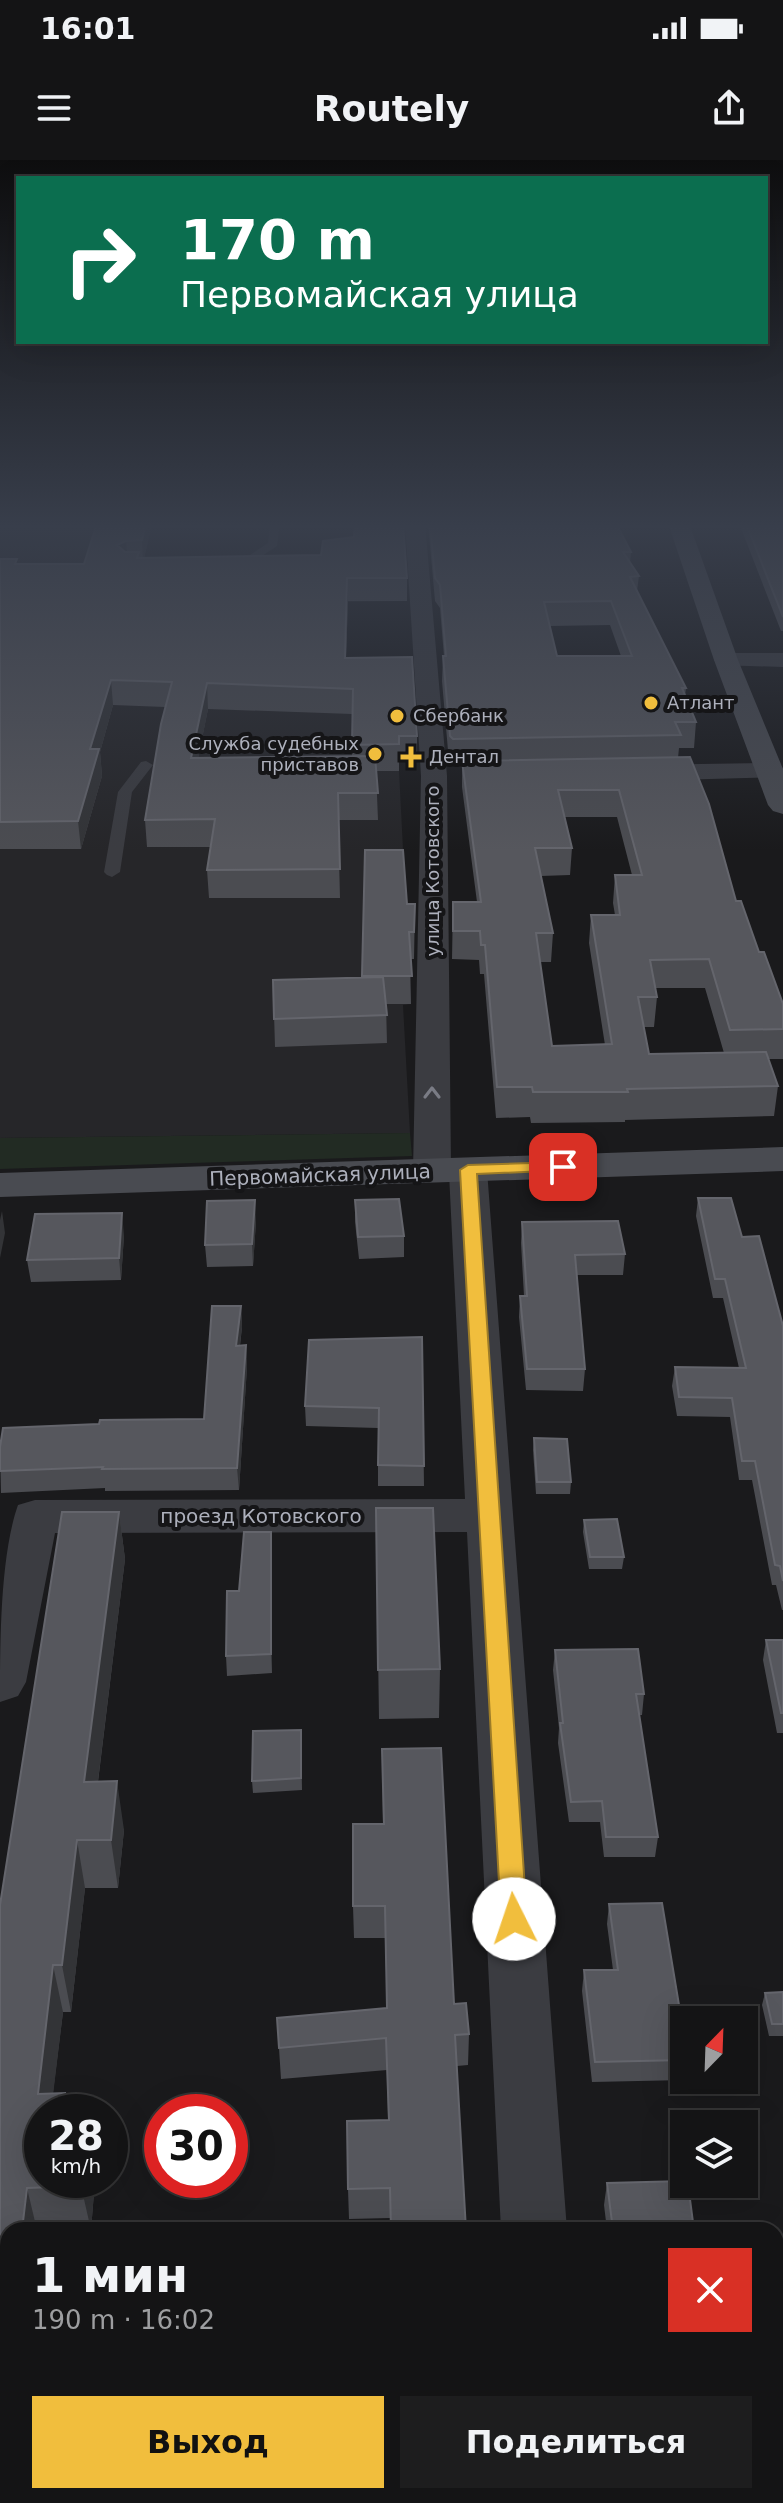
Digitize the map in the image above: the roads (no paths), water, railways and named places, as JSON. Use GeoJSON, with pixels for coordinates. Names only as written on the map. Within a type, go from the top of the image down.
{"type":"FeatureCollection","features":[{"type":"Feature","properties":{"kind":"street","name":"улица Котовского"},"geometry":{"type":"LineString","coordinates":[[423,632],[434,776],[450,1170],[488,1515],[533,2222]]}},
{"type":"Feature","properties":{"kind":"street"},"geometry":{"type":"LineString","coordinates":[[716,632],[783,805]]}},
{"type":"Feature","properties":{"kind":"street"},"geometry":{"type":"LineString","coordinates":[[726,660],[783,660]]}},
{"type":"Feature","properties":{"kind":"street"},"geometry":{"type":"LineString","coordinates":[[618,773],[772,771]]}},
{"type":"Feature","properties":{"kind":"street"},"geometry":{"type":"LineString","coordinates":[[434,776],[465,776]]}},
{"type":"Feature","properties":{"kind":"street","name":"Первомайская улица"},"geometry":{"type":"LineString","coordinates":[[0,1185],[783,1159]]}},
{"type":"Feature","properties":{"kind":"street","name":"проезд Котовского"},"geometry":{"type":"LineString","coordinates":[[0,1682],[17,1518],[488,1515]]}},
{"type":"Feature","properties":{"kind":"lane"},"geometry":{"type":"LineString","coordinates":[[112,872],[125,792],[146,765]]}},
{"type":"Feature","properties":{"kind":"place","name":"Атлант"},"geometry":{"type":"Point","coordinates":[651,703]}},
{"type":"Feature","properties":{"kind":"place","name":"Сбербанк"},"geometry":{"type":"Point","coordinates":[397,716]}},
{"type":"Feature","properties":{"kind":"place","name":"Служба судебных приставов"},"geometry":{"type":"Point","coordinates":[375,754]}},
{"type":"Feature","properties":{"kind":"place","name":"Дентал"},"geometry":{"type":"Point","coordinates":[411,757]}}]}
